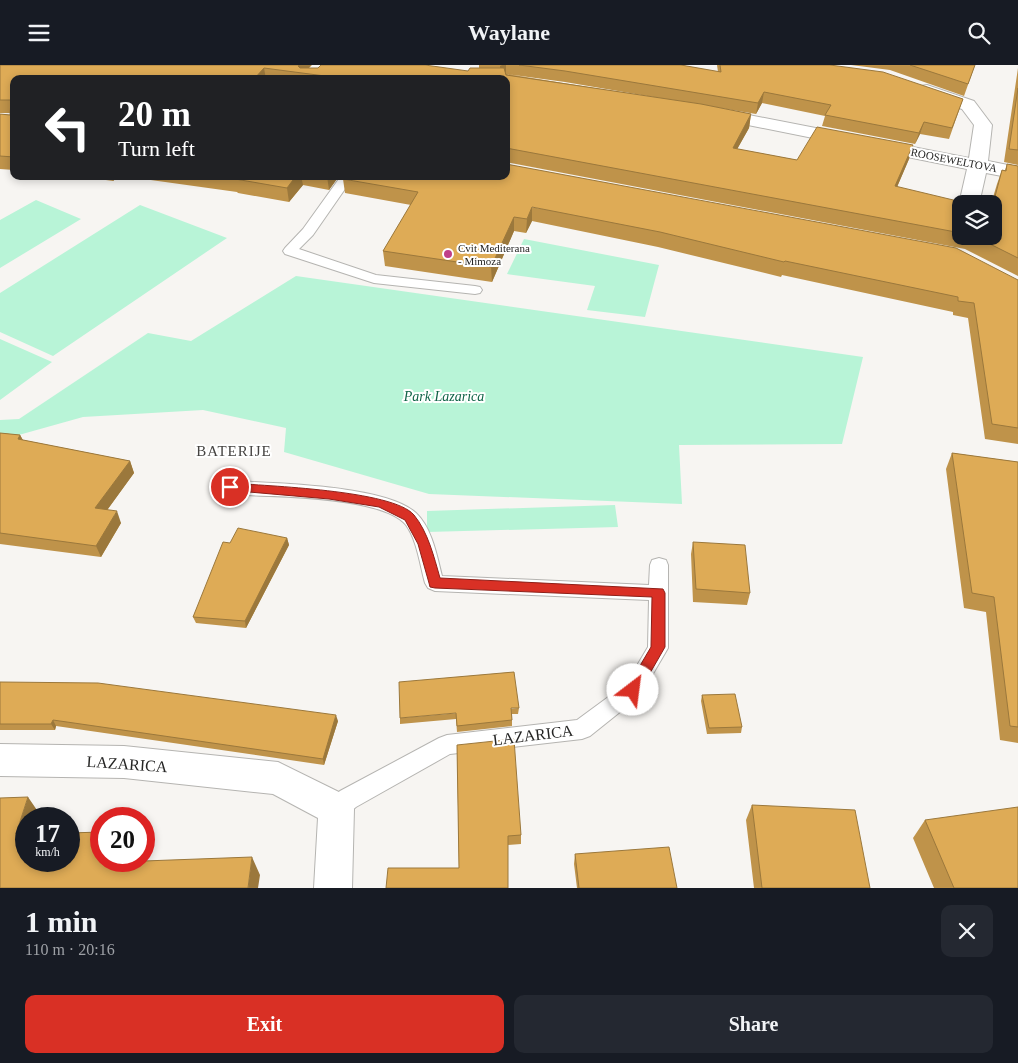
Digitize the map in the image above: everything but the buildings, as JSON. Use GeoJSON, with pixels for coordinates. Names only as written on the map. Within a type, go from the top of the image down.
{"type":"FeatureCollection","features":[{"type":"Feature","properties":{"kind":"street"},"geometry":{"type":"LineString","coordinates":[[908,83],[968,105],[983,125],[978,165],[971,195]]}},
{"type":"Feature","properties":{"kind":"street","name":"ROOSEWELTOVA"},"geometry":{"type":"LineString","coordinates":[[698,110],[1018,173]]}},
{"type":"Feature","properties":{"kind":"street","name":"LAZARICA"},"geometry":{"type":"LineString","coordinates":[[0,760],[124,762],[278,778],[336,809]]}},
{"type":"Feature","properties":{"kind":"street"},"geometry":{"type":"LineString","coordinates":[[333,888],[336,874],[336,809]]}},
{"type":"Feature","properties":{"kind":"lane"},"geometry":{"type":"LineString","coordinates":[[345,180],[308,233],[290,251],[374,279],[475,290]]}},
{"type":"Feature","properties":{"kind":"lane"},"geometry":{"type":"LineString","coordinates":[[230,487],[329,495],[381,503],[409,517],[424,544],[435,583],[659,593]]}},
{"type":"Feature","properties":{"kind":"lane","name":"LAZARICA"},"geometry":{"type":"LineString","coordinates":[[336,809],[348,799],[447,745],[582,729],[633,690],[658,647],[659,565]]}},
{"type":"Feature","properties":{"kind":"green space"},"geometry":{"type":"Polygon","coordinates":[[[36,200],[81,219],[0,268],[0,220],[36,200]]]}},
{"type":"Feature","properties":{"kind":"green space"},"geometry":{"type":"Polygon","coordinates":[[[140,205],[227,238],[53,356],[0,332],[0,293],[140,205]]]}},
{"type":"Feature","properties":{"kind":"green space"},"geometry":{"type":"Polygon","coordinates":[[[524,239],[659,265],[645,317],[587,310],[595,286],[507,274],[524,239]]]}},
{"type":"Feature","properties":{"kind":"green space","name":"Park Lazarica"},"geometry":{"type":"Polygon","coordinates":[[[296,276],[863,357],[842,444],[679,445],[682,504],[429,494],[284,452],[286,428],[203,410],[83,417],[8,438],[0,442],[0,420],[19,419],[148,333],[191,341],[296,276]]]}},
{"type":"Feature","properties":{"kind":"green space"},"geometry":{"type":"Polygon","coordinates":[[[0,339],[52,362],[0,400],[0,339]]]}},
{"type":"Feature","properties":{"kind":"green space"},"geometry":{"type":"Polygon","coordinates":[[[615,505],[618,527],[427,532],[427,511],[615,505]]]}},
{"type":"Feature","properties":{"kind":"place","name":"Cvit Mediterana - Mimoza"},"geometry":{"type":"Point","coordinates":[448,254]}},
{"type":"Feature","properties":{"kind":"district","name":"BATERIJE"},"geometry":{"type":"Point","coordinates":[234,451]}},
{"type":"Feature","properties":{"kind":"route"},"geometry":{"type":"LineString","coordinates":[[230,487],[329,495],[381,503],[409,517],[424,544],[435,583],[659,593],[658,647],[633,690]]}}]}
